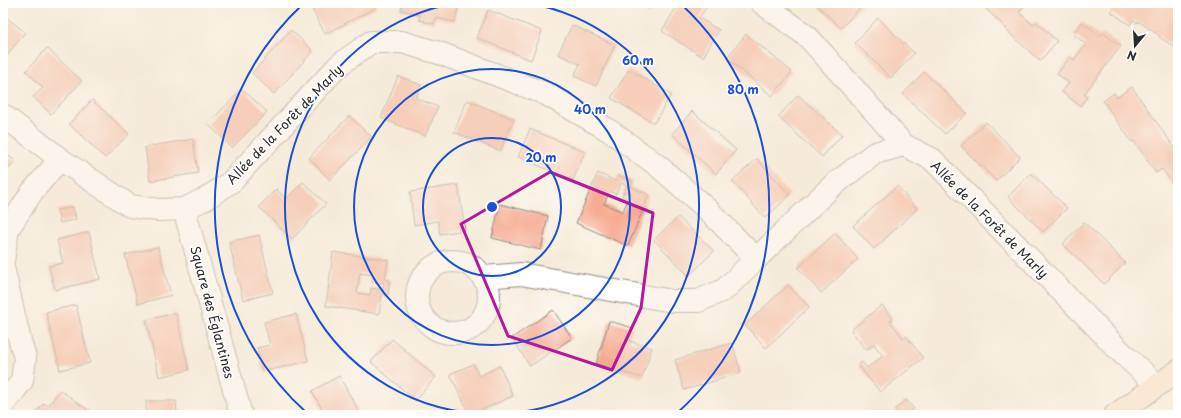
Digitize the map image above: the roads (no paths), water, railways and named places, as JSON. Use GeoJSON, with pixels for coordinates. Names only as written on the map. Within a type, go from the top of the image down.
{"type":"FeatureCollection","features":[{"type":"Feature","properties":{"kind":"street"},"geometry":{"type":"LineString","coordinates":[[483,277],[520,274],[672,301],[698,301],[724,290],[830,187],[875,153],[904,146],[808,37],[762,3]]}},
{"type":"Feature","properties":{"kind":"street","name":"Allée de la Forêt de Marly"},"geometry":{"type":"LineString","coordinates":[[3,115],[60,159],[130,206],[158,210],[184,209],[205,199],[231,182],[339,65],[371,42],[402,42],[442,54],[546,94],[610,131],[657,165],[708,210],[756,259]]}},
{"type":"Feature","properties":{"kind":"street","name":"Allée de la Forêt de Marly"},"geometry":{"type":"LineString","coordinates":[[904,146],[932,159],[1123,354],[1157,385]]}},
{"type":"Feature","properties":{"kind":"street"},"geometry":{"type":"LineString","coordinates":[[3,261],[8,230],[32,192],[60,159]]}},
{"type":"Feature","properties":{"kind":"street","name":"Square des Églantines"},"geometry":{"type":"LineString","coordinates":[[184,209],[241,415]]}},
{"type":"Feature","properties":{"kind":"street"},"geometry":{"type":"LineString","coordinates":[[3,267],[25,358],[22,381],[3,405]]}},
{"type":"Feature","properties":{"kind":"street"},"geometry":{"type":"LineString","coordinates":[[1115,415],[1178,371]]}}]}
